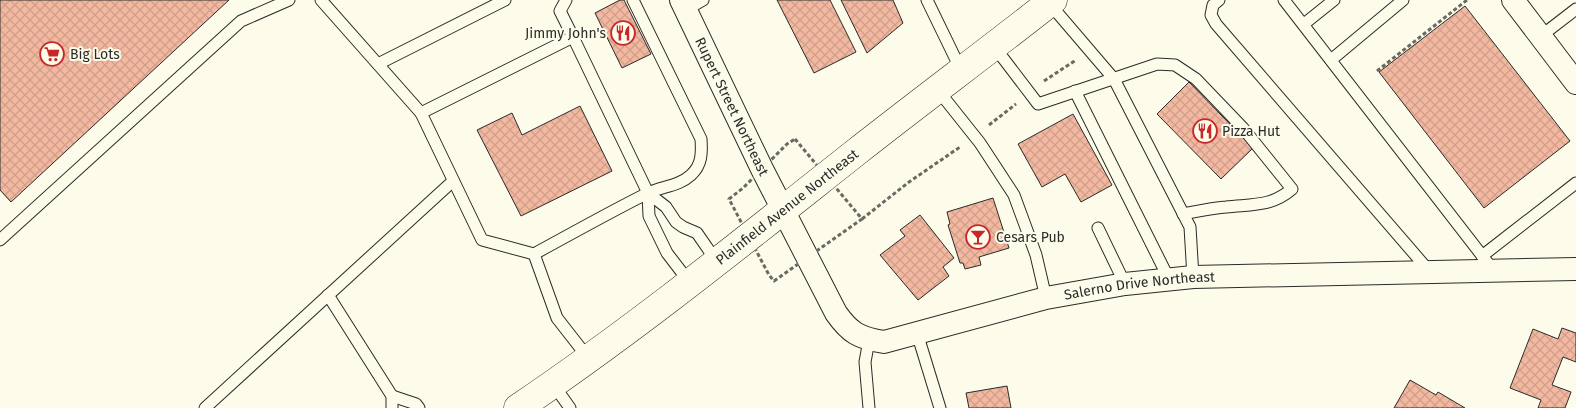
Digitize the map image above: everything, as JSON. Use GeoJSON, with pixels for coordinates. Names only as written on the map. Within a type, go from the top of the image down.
{"type":"FeatureCollection","features":[{"type":"Feature","properties":{"kind":"main road","name":"Plainfield Avenue Northeast"},"geometry":{"type":"LineString","coordinates":[[518,408],[589,359],[718,262],[961,70],[1051,2]]}},
{"type":"Feature","properties":{"kind":"street"},"geometry":{"type":"LineString","coordinates":[[1513,0],[1576,83]]}},
{"type":"Feature","properties":{"kind":"street","name":"Rupert Street Northeast"},"geometry":{"type":"LineString","coordinates":[[690,3],[783,211]]}},
{"type":"Feature","properties":{"kind":"street"},"geometry":{"type":"LineString","coordinates":[[783,211],[844,325],[854,334],[868,340]]}},
{"type":"Feature","properties":{"kind":"street","name":"Salerno Drive Northeast"},"geometry":{"type":"LineString","coordinates":[[868,340],[884,342],[1046,298],[1125,284],[1169,279],[1431,273],[1488,263],[1576,269]]}},
{"type":"Feature","properties":{"kind":"lane"},"geometry":{"type":"LineString","coordinates":[[0,240],[241,21],[289,0]]}},
{"type":"Feature","properties":{"kind":"lane"},"geometry":{"type":"LineString","coordinates":[[321,0],[421,113],[482,240],[534,254],[648,193],[674,186],[691,174],[702,154],[701,139],[633,0]]}},
{"type":"Feature","properties":{"kind":"lane"},"geometry":{"type":"LineString","coordinates":[[378,64],[505,0]]}},
{"type":"Feature","properties":{"kind":"lane"},"geometry":{"type":"LineString","coordinates":[[566,0],[560,11],[648,193],[649,216],[667,253],[690,283]]}},
{"type":"Feature","properties":{"kind":"lane"},"geometry":{"type":"LineString","coordinates":[[927,0],[961,70]]}},
{"type":"Feature","properties":{"kind":"lane"},"geometry":{"type":"LineString","coordinates":[[1219,0],[1213,5],[1212,15],[1216,24],[1431,273]]}},
{"type":"Feature","properties":{"kind":"lane"},"geometry":{"type":"LineString","coordinates":[[1284,0],[1488,263],[1576,183]]}},
{"type":"Feature","properties":{"kind":"lane"},"geometry":{"type":"LineString","coordinates":[[1304,24],[1334,0]]}},
{"type":"Feature","properties":{"kind":"lane"},"geometry":{"type":"LineString","coordinates":[[1331,60],[1403,0]]}},
{"type":"Feature","properties":{"kind":"lane"},"geometry":{"type":"LineString","coordinates":[[1051,2],[1114,78],[1184,214],[1190,227],[1193,278]]}},
{"type":"Feature","properties":{"kind":"lane"},"geometry":{"type":"LineString","coordinates":[[1540,36],[1576,9]]}},
{"type":"Feature","properties":{"kind":"lane"},"geometry":{"type":"LineString","coordinates":[[421,113],[573,37]]}},
{"type":"Feature","properties":{"kind":"lane"},"geometry":{"type":"LineString","coordinates":[[993,46],[1038,104],[1157,64],[1175,65],[1196,79],[1243,128],[1292,189],[1284,196],[1266,204],[1224,207],[1184,214]]}},
{"type":"Feature","properties":{"kind":"lane"},"geometry":{"type":"LineString","coordinates":[[937,89],[980,143],[1014,195],[1036,255],[1046,298]]}},
{"type":"Feature","properties":{"kind":"lane"},"geometry":{"type":"LineString","coordinates":[[1075,91],[1169,279]]}},
{"type":"Feature","properties":{"kind":"lane"},"geometry":{"type":"LineString","coordinates":[[205,408],[453,181]]}},
{"type":"Feature","properties":{"kind":"lane"},"geometry":{"type":"LineString","coordinates":[[648,193],[666,207],[676,222],[697,233],[718,262]]}},
{"type":"Feature","properties":{"kind":"lane"},"geometry":{"type":"LineString","coordinates":[[1098,228],[1125,284]]}},
{"type":"Feature","properties":{"kind":"lane"},"geometry":{"type":"LineString","coordinates":[[534,254],[557,318],[589,359]]}},
{"type":"Feature","properties":{"kind":"lane"},"geometry":{"type":"LineString","coordinates":[[328,295],[392,402],[416,404],[418,408]]}},
{"type":"Feature","properties":{"kind":"lane"},"geometry":{"type":"LineString","coordinates":[[917,333],[940,408]]}},
{"type":"Feature","properties":{"kind":"lane"},"geometry":{"type":"LineString","coordinates":[[868,340],[865,362],[870,408]]}},
{"type":"Feature","properties":{"kind":"lane"},"geometry":{"type":"LineString","coordinates":[[552,384],[570,408]]}},
{"type":"Feature","properties":{"kind":"path"},"geometry":{"type":"LineString","coordinates":[[1377,71],[1467,0]]}},
{"type":"Feature","properties":{"kind":"building"},"geometry":{"type":"Polygon","coordinates":[[[0,0],[229,0],[11,202],[0,190],[0,0]]]}},
{"type":"Feature","properties":{"kind":"building","name":"Jimmy John's"},"geometry":{"type":"Polygon","coordinates":[[[620,0],[624,0],[651,54],[622,68],[595,13],[620,0]]]}},
{"type":"Feature","properties":{"kind":"building"},"geometry":{"type":"Polygon","coordinates":[[[777,0],[830,0],[856,52],[814,73],[777,0]]]}},
{"type":"Feature","properties":{"kind":"building"},"geometry":{"type":"Polygon","coordinates":[[[841,0],[893,0],[903,23],[867,53],[841,0]]]}},
{"type":"Feature","properties":{"kind":"building"},"geometry":{"type":"Polygon","coordinates":[[[1465,6],[1570,141],[1484,208],[1379,72],[1465,6]]]}},
{"type":"Feature","properties":{"kind":"building","name":"Pizza Hut"},"geometry":{"type":"Polygon","coordinates":[[[1189,82],[1253,148],[1221,179],[1157,114],[1189,82]]]}},
{"type":"Feature","properties":{"kind":"building"},"geometry":{"type":"Polygon","coordinates":[[[580,106],[612,171],[521,216],[477,130],[512,113],[522,135],[580,106]]]}},
{"type":"Feature","properties":{"kind":"building"},"geometry":{"type":"Polygon","coordinates":[[[1073,114],[1112,185],[1081,202],[1065,174],[1042,187],[1018,144],[1073,114]]]}},
{"type":"Feature","properties":{"kind":"building","name":"Cesars Pub"},"geometry":{"type":"Polygon","coordinates":[[[993,198],[1009,248],[979,257],[981,265],[965,269],[963,263],[960,263],[948,225],[950,224],[947,212],[993,198]]]}},
{"type":"Feature","properties":{"kind":"building"},"geometry":{"type":"Polygon","coordinates":[[[920,215],[954,258],[943,267],[949,276],[918,300],[880,255],[905,236],[900,230],[920,215]]]}},
{"type":"Feature","properties":{"kind":"building"},"geometry":{"type":"Polygon","coordinates":[[[1562,328],[1576,333],[1576,362],[1563,357],[1552,385],[1571,392],[1565,408],[1538,408],[1541,400],[1510,388],[1533,329],[1558,339],[1562,328]]]}},
{"type":"Feature","properties":{"kind":"building"},"geometry":{"type":"Polygon","coordinates":[[[1410,380],[1436,395],[1438,392],[1465,408],[1394,408],[1410,380]]]}},
{"type":"Feature","properties":{"kind":"building"},"geometry":{"type":"Polygon","coordinates":[[[1007,386],[1011,408],[969,408],[966,393],[1007,386]]]}},
{"type":"Feature","properties":{"kind":"place","name":"Jimmy John's"},"geometry":{"type":"Point","coordinates":[623,33]}},
{"type":"Feature","properties":{"kind":"place","name":"Big Lots"},"geometry":{"type":"Point","coordinates":[52,54]}},
{"type":"Feature","properties":{"kind":"place","name":"Pizza Hut"},"geometry":{"type":"Point","coordinates":[1205,131]}},
{"type":"Feature","properties":{"kind":"place","name":"Cesars Pub"},"geometry":{"type":"Point","coordinates":[978,237]}}]}
